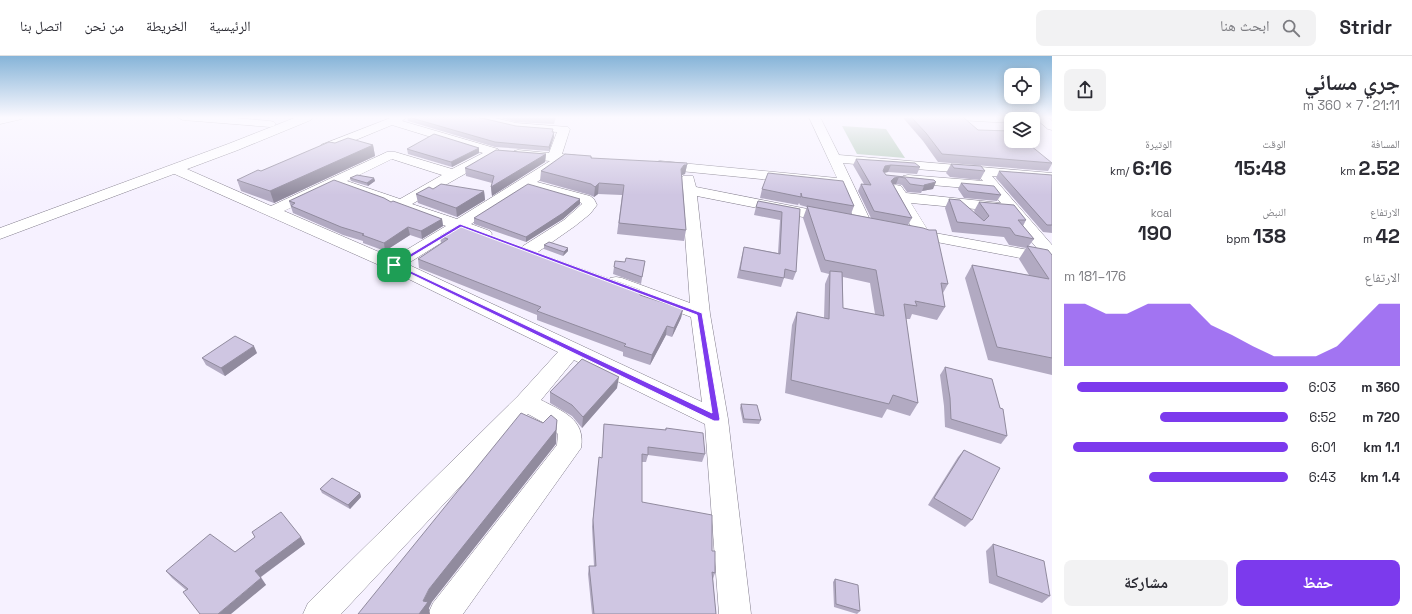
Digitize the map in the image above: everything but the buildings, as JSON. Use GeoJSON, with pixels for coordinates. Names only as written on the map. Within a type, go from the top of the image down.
{"type":"FeatureCollection","features":[{"type":"Feature","properties":{"kind":"highway"},"geometry":{"type":"LineString","coordinates":[[0,223],[223,143]]}},
{"type":"Feature","properties":{"kind":"highway"},"geometry":{"type":"LineString","coordinates":[[0,234],[241,143]]}},
{"type":"Feature","properties":{"kind":"street"},"geometry":{"type":"LineString","coordinates":[[317,152],[339,143]]}},
{"type":"Feature","properties":{"kind":"street"},"geometry":{"type":"LineString","coordinates":[[355,143],[361,145]]}},
{"type":"Feature","properties":{"kind":"street"},"geometry":{"type":"LineString","coordinates":[[467,143],[494,152],[600,161]]}},
{"type":"Feature","properties":{"kind":"street"},"geometry":{"type":"LineString","coordinates":[[394,265],[526,183],[558,158],[561,143]]}},
{"type":"Feature","properties":{"kind":"street"},"geometry":{"type":"LineString","coordinates":[[828,143],[846,183],[880,227]]}},
{"type":"Feature","properties":{"kind":"street"},"geometry":{"type":"LineString","coordinates":[[376,150],[453,174]]}},
{"type":"Feature","properties":{"kind":"street"},"geometry":{"type":"LineString","coordinates":[[402,204],[494,152]]}},
{"type":"Feature","properties":{"kind":"street"},"geometry":{"type":"LineString","coordinates":[[272,211],[390,155]]}},
{"type":"Feature","properties":{"kind":"street"},"geometry":{"type":"LineString","coordinates":[[835,158],[1052,177]]}},
{"type":"Feature","properties":{"kind":"street"},"geometry":{"type":"LineString","coordinates":[[879,162],[924,236]]}},
{"type":"Feature","properties":{"kind":"street"},"geometry":{"type":"LineString","coordinates":[[647,164],[846,183]]}},
{"type":"Feature","properties":{"kind":"street"},"geometry":{"type":"LineString","coordinates":[[686,167],[700,314],[716,419],[735,614]]}},
{"type":"Feature","properties":{"kind":"street"},"geometry":{"type":"LineString","coordinates":[[175,169],[231,188],[272,211],[394,265],[716,419]]}},
{"type":"Feature","properties":{"kind":"street"},"geometry":{"type":"LineString","coordinates":[[980,170],[1013,209],[1046,241],[1052,256]]}},
{"type":"Feature","properties":{"kind":"street"},"geometry":{"type":"LineString","coordinates":[[1038,176],[1052,191]]}},
{"type":"Feature","properties":{"kind":"street"},"geometry":{"type":"LineString","coordinates":[[888,177],[995,187]]}},
{"type":"Feature","properties":{"kind":"street"},"geometry":{"type":"LineString","coordinates":[[335,181],[522,248],[568,223],[590,205],[585,199],[526,183]]}},
{"type":"Feature","properties":{"kind":"street"},"geometry":{"type":"LineString","coordinates":[[689,190],[924,236],[1052,259]]}},
{"type":"Feature","properties":{"kind":"street"},"geometry":{"type":"LineString","coordinates":[[900,197],[1013,209]]}},
{"type":"Feature","properties":{"kind":"street"},"geometry":{"type":"LineString","coordinates":[[602,277],[700,314]]}},
{"type":"Feature","properties":{"kind":"street"},"geometry":{"type":"LineString","coordinates":[[319,614],[526,402],[572,349]]}},
{"type":"Feature","properties":{"kind":"street"},"geometry":{"type":"LineString","coordinates":[[444,614],[570,448],[571,437],[569,430],[556,420],[526,402]]}},
{"type":"Feature","properties":{"kind":"green space"},"geometry":{"type":"Polygon","coordinates":[[[851,143],[895,143],[905,158],[857,154],[851,143]]]}},
{"type":"Feature","properties":{"kind":"route"},"geometry":{"type":"LineString","coordinates":[[460,225],[700,314],[716,419],[572,349],[394,265],[460,225]]}}]}
